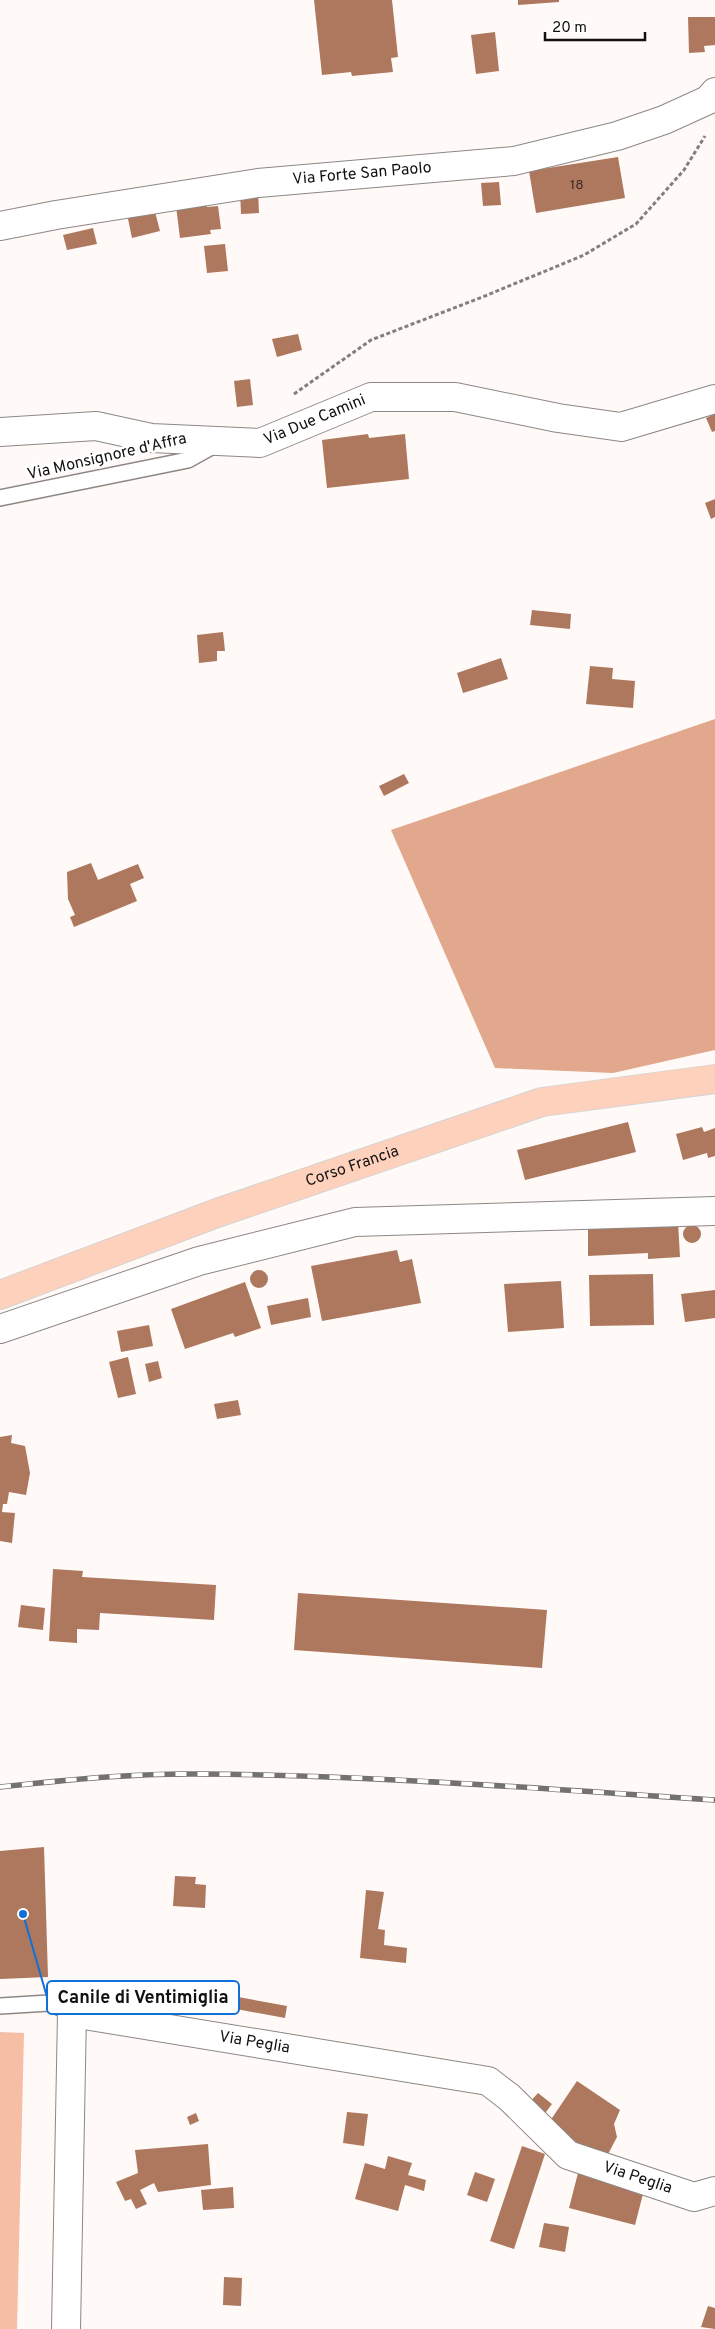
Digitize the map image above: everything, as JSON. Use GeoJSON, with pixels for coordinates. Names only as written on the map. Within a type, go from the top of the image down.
{"type":"FeatureCollection","features":[{"type":"Feature","properties":{"kind":"main road","name":"Corso Francia"},"geometry":{"type":"LineString","coordinates":[[0,1295],[217,1213],[542,1102],[715,1079]]}},
{"type":"Feature","properties":{"kind":"street","name":"Via Forte San Paolo"},"geometry":{"type":"LineString","coordinates":[[0,226],[56,215],[258,183],[514,161],[617,136],[664,120],[711,96]]}},
{"type":"Feature","properties":{"kind":"street","name":"Via Due Camini"},"geometry":{"type":"LineString","coordinates":[[0,432],[96,426],[150,438],[260,443],[371,397],[455,397],[558,418],[621,427],[715,399]]}},
{"type":"Feature","properties":{"kind":"street"},"geometry":{"type":"LineString","coordinates":[[0,1329],[199,1261],[355,1222],[715,1211]]}},
{"type":"Feature","properties":{"kind":"street"},"geometry":{"type":"LineString","coordinates":[[66,2329],[72,2013]]}},
{"type":"Feature","properties":{"kind":"street","name":"Via Peglia"},"geometry":{"type":"LineString","coordinates":[[72,2013],[488,2081],[509,2097],[568,2155],[694,2197],[715,2191]]}},
{"type":"Feature","properties":{"kind":"lane","name":"Via Monsignore d'Affra"},"geometry":{"type":"LineString","coordinates":[[0,498],[188,460],[218,442]]}},
{"type":"Feature","properties":{"kind":"lane"},"geometry":{"type":"LineString","coordinates":[[0,2006],[49,2003],[72,2013]]}},
{"type":"Feature","properties":{"kind":"path"},"geometry":{"type":"LineString","coordinates":[[290,396],[371,340],[584,255],[636,224],[684,170],[714,120],[711,96]]}},
{"type":"Feature","properties":{"kind":"shaded area"},"geometry":{"type":"Polygon","coordinates":[[[715,719],[715,1050],[613,1073],[495,1068],[391,830],[715,719]]]}},
{"type":"Feature","properties":{"kind":"shaded area"},"geometry":{"type":"Polygon","coordinates":[[[0,2032],[24,2033],[17,2329],[0,2329],[0,2032]]]}},
{"type":"Feature","properties":{"kind":"building"},"geometry":{"type":"Polygon","coordinates":[[[314,0],[392,0],[398,57],[391,58],[393,72],[352,76],[351,72],[322,75],[314,0]]]}},
{"type":"Feature","properties":{"kind":"building"},"geometry":{"type":"Polygon","coordinates":[[[518,0],[559,0],[559,2],[518,5],[518,0]]]}},
{"type":"Feature","properties":{"kind":"building"},"geometry":{"type":"Polygon","coordinates":[[[688,17],[715,17],[715,45],[704,46],[705,52],[689,53],[688,17]]]}},
{"type":"Feature","properties":{"kind":"building"},"geometry":{"type":"Polygon","coordinates":[[[495,32],[499,71],[476,74],[471,35],[495,32]]]}},
{"type":"Feature","properties":{"kind":"building"},"geometry":{"type":"Polygon","coordinates":[[[618,157],[625,198],[536,213],[529,171],[618,157]]]}},
{"type":"Feature","properties":{"kind":"building"},"geometry":{"type":"Polygon","coordinates":[[[499,182],[501,205],[483,206],[481,183],[499,182]]]}},
{"type":"Feature","properties":{"kind":"building"},"geometry":{"type":"Polygon","coordinates":[[[258,190],[259,213],[241,214],[240,191],[258,190]]]}},
{"type":"Feature","properties":{"kind":"building"},"geometry":{"type":"Polygon","coordinates":[[[207,202],[207,207],[218,206],[221,229],[210,230],[211,234],[180,238],[176,206],[207,202]]]}},
{"type":"Feature","properties":{"kind":"building"},"geometry":{"type":"Polygon","coordinates":[[[154,208],[160,231],[132,238],[127,214],[154,208]]]}},
{"type":"Feature","properties":{"kind":"building"},"geometry":{"type":"Polygon","coordinates":[[[93,228],[97,244],[67,250],[63,235],[93,228]]]}},
{"type":"Feature","properties":{"kind":"building"},"geometry":{"type":"Polygon","coordinates":[[[225,244],[228,271],[207,273],[204,246],[225,244]]]}},
{"type":"Feature","properties":{"kind":"building"},"geometry":{"type":"Polygon","coordinates":[[[298,334],[302,350],[277,357],[272,339],[298,334]]]}},
{"type":"Feature","properties":{"kind":"building"},"geometry":{"type":"Polygon","coordinates":[[[250,379],[253,405],[237,407],[234,381],[250,379]]]}},
{"type":"Feature","properties":{"kind":"building"},"geometry":{"type":"Polygon","coordinates":[[[715,414],[715,431],[712,432],[706,418],[715,414]]]}},
{"type":"Feature","properties":{"kind":"building"},"geometry":{"type":"Polygon","coordinates":[[[368,434],[369,438],[405,434],[409,479],[327,488],[322,440],[368,434]]]}},
{"type":"Feature","properties":{"kind":"building"},"geometry":{"type":"Polygon","coordinates":[[[715,499],[715,517],[711,519],[705,503],[715,499]]]}},
{"type":"Feature","properties":{"kind":"building"},"geometry":{"type":"Polygon","coordinates":[[[532,610],[571,614],[570,629],[530,625],[532,610]]]}},
{"type":"Feature","properties":{"kind":"building"},"geometry":{"type":"Polygon","coordinates":[[[223,632],[225,651],[217,651],[217,661],[199,663],[197,635],[223,632]]]}},
{"type":"Feature","properties":{"kind":"building"},"geometry":{"type":"Polygon","coordinates":[[[501,658],[508,679],[463,693],[457,673],[501,658]]]}},
{"type":"Feature","properties":{"kind":"building"},"geometry":{"type":"Polygon","coordinates":[[[590,666],[613,668],[612,679],[635,681],[633,708],[586,704],[590,666]]]}},
{"type":"Feature","properties":{"kind":"building"},"geometry":{"type":"Polygon","coordinates":[[[404,774],[409,783],[384,796],[379,786],[404,774]]]}},
{"type":"Feature","properties":{"kind":"building"},"geometry":{"type":"Polygon","coordinates":[[[91,863],[98,880],[138,864],[144,878],[130,884],[137,901],[74,927],[70,917],[75,915],[68,899],[67,872],[91,863]]]}},
{"type":"Feature","properties":{"kind":"building"},"geometry":{"type":"Polygon","coordinates":[[[628,1122],[636,1152],[525,1180],[517,1150],[628,1122]]]}},
{"type":"Feature","properties":{"kind":"building"},"geometry":{"type":"Polygon","coordinates":[[[702,1127],[704,1132],[715,1128],[715,1156],[708,1158],[707,1153],[683,1160],[676,1134],[702,1127]]]}},
{"type":"Feature","properties":{"kind":"building"},"geometry":{"type":"Polygon","coordinates":[[[678,1222],[680,1257],[648,1259],[648,1253],[588,1256],[588,1227],[678,1222]]]}},
{"type":"Feature","properties":{"kind":"building"},"geometry":{"type":"Polygon","coordinates":[[[688,1225],[696,1225],[701,1230],[699,1241],[688,1243],[683,1238],[683,1230],[688,1225]]]}},
{"type":"Feature","properties":{"kind":"building"},"geometry":{"type":"Polygon","coordinates":[[[397,1250],[400,1262],[412,1259],[421,1303],[322,1321],[311,1266],[397,1250]]]}},
{"type":"Feature","properties":{"kind":"building"},"geometry":{"type":"Polygon","coordinates":[[[259,1270],[265,1273],[268,1279],[265,1285],[259,1288],[253,1285],[250,1279],[253,1273],[259,1270]]]}},
{"type":"Feature","properties":{"kind":"building"},"geometry":{"type":"Polygon","coordinates":[[[653,1274],[654,1325],[590,1326],[589,1275],[653,1274]]]}},
{"type":"Feature","properties":{"kind":"building"},"geometry":{"type":"Polygon","coordinates":[[[561,1281],[564,1328],[508,1332],[504,1284],[561,1281]]]}},
{"type":"Feature","properties":{"kind":"building"},"geometry":{"type":"Polygon","coordinates":[[[245,1282],[261,1328],[235,1337],[233,1333],[185,1349],[171,1309],[245,1282]]]}},
{"type":"Feature","properties":{"kind":"building"},"geometry":{"type":"Polygon","coordinates":[[[715,1290],[715,1318],[685,1322],[681,1294],[715,1290]]]}},
{"type":"Feature","properties":{"kind":"building"},"geometry":{"type":"Polygon","coordinates":[[[308,1298],[311,1317],[271,1325],[267,1306],[308,1298]]]}},
{"type":"Feature","properties":{"kind":"building"},"geometry":{"type":"Polygon","coordinates":[[[149,1325],[153,1346],[121,1352],[117,1331],[149,1325]]]}},
{"type":"Feature","properties":{"kind":"building"},"geometry":{"type":"Polygon","coordinates":[[[128,1357],[136,1394],[118,1398],[109,1362],[128,1357]]]}},
{"type":"Feature","properties":{"kind":"building"},"geometry":{"type":"Polygon","coordinates":[[[158,1361],[162,1378],[149,1382],[145,1364],[158,1361]]]}},
{"type":"Feature","properties":{"kind":"building"},"geometry":{"type":"Polygon","coordinates":[[[238,1400],[241,1415],[217,1419],[214,1404],[238,1400]]]}},
{"type":"Feature","properties":{"kind":"building"},"geometry":{"type":"Polygon","coordinates":[[[12,1435],[11,1443],[25,1446],[30,1473],[26,1495],[9,1492],[7,1504],[3,1504],[2,1512],[15,1513],[12,1543],[0,1541],[0,1437],[12,1435]]]}},
{"type":"Feature","properties":{"kind":"building"},"geometry":{"type":"Polygon","coordinates":[[[53,1569],[83,1571],[82,1577],[216,1585],[214,1620],[100,1613],[99,1630],[77,1629],[77,1643],[49,1641],[53,1569]]]}},
{"type":"Feature","properties":{"kind":"building"},"geometry":{"type":"Polygon","coordinates":[[[298,1593],[547,1610],[542,1668],[294,1650],[298,1593]]]}},
{"type":"Feature","properties":{"kind":"building"},"geometry":{"type":"Polygon","coordinates":[[[21,1605],[45,1608],[43,1630],[18,1627],[21,1605]]]}},
{"type":"Feature","properties":{"kind":"building"},"geometry":{"type":"Polygon","coordinates":[[[44,1847],[48,1977],[0,1979],[0,1851],[44,1847]]]}},
{"type":"Feature","properties":{"kind":"building"},"geometry":{"type":"Polygon","coordinates":[[[175,1876],[196,1877],[195,1884],[206,1885],[205,1908],[173,1906],[175,1876]]]}},
{"type":"Feature","properties":{"kind":"building"},"geometry":{"type":"Polygon","coordinates":[[[366,1890],[384,1892],[378,1929],[385,1930],[384,1945],[407,1948],[406,1963],[360,1958],[366,1890]]]}},
{"type":"Feature","properties":{"kind":"building"},"geometry":{"type":"Polygon","coordinates":[[[233,1996],[287,2006],[285,2018],[231,2008],[233,1996]]]}},
{"type":"Feature","properties":{"kind":"building"},"geometry":{"type":"Polygon","coordinates":[[[577,2081],[620,2110],[614,2124],[617,2137],[606,2158],[597,2157],[550,2121],[577,2081]]]}},
{"type":"Feature","properties":{"kind":"building"},"geometry":{"type":"Polygon","coordinates":[[[538,2093],[552,2104],[543,2116],[528,2104],[538,2093]]]}},
{"type":"Feature","properties":{"kind":"building"},"geometry":{"type":"Polygon","coordinates":[[[347,2112],[368,2114],[364,2146],[343,2143],[347,2112]]]}},
{"type":"Feature","properties":{"kind":"building"},"geometry":{"type":"Polygon","coordinates":[[[196,2113],[199,2121],[190,2125],[187,2117],[196,2113]]]}},
{"type":"Feature","properties":{"kind":"building"},"geometry":{"type":"Polygon","coordinates":[[[208,2144],[211,2185],[158,2192],[154,2183],[140,2190],[147,2204],[136,2209],[131,2199],[125,2201],[116,2182],[138,2173],[135,2150],[208,2144]]]}},
{"type":"Feature","properties":{"kind":"building"},"geometry":{"type":"Polygon","coordinates":[[[522,2146],[545,2154],[514,2249],[490,2241],[522,2146]]]}},
{"type":"Feature","properties":{"kind":"building"},"geometry":{"type":"Polygon","coordinates":[[[388,2156],[412,2163],[408,2175],[426,2180],[424,2191],[405,2185],[398,2211],[355,2199],[365,2163],[385,2169],[388,2156]]]}},
{"type":"Feature","properties":{"kind":"building"},"geometry":{"type":"Polygon","coordinates":[[[475,2172],[495,2179],[487,2202],[467,2195],[475,2172]]]}},
{"type":"Feature","properties":{"kind":"building"},"geometry":{"type":"Polygon","coordinates":[[[578,2173],[644,2190],[635,2225],[569,2208],[578,2173]]]}},
{"type":"Feature","properties":{"kind":"building"},"geometry":{"type":"Polygon","coordinates":[[[233,2187],[234,2208],[203,2210],[201,2190],[233,2187]]]}},
{"type":"Feature","properties":{"kind":"building"},"geometry":{"type":"Polygon","coordinates":[[[544,2223],[569,2227],[565,2252],[539,2247],[544,2223]]]}},
{"type":"Feature","properties":{"kind":"building"},"geometry":{"type":"Polygon","coordinates":[[[224,2277],[242,2278],[241,2306],[223,2305],[224,2277]]]}},
{"type":"Feature","properties":{"kind":"building"},"geometry":{"type":"Polygon","coordinates":[[[708,2306],[715,2308],[715,2329],[701,2327],[708,2306]]]}},
{"type":"Feature","properties":{"kind":"railway"},"geometry":{"type":"LineString","coordinates":[[0,1787],[125,1776],[264,1775],[458,1783],[715,1800]]}},
{"type":"Feature","properties":{"kind":"place","name":"Canile di Ventimiglia"},"geometry":{"type":"Point","coordinates":[23,1914]}}]}
